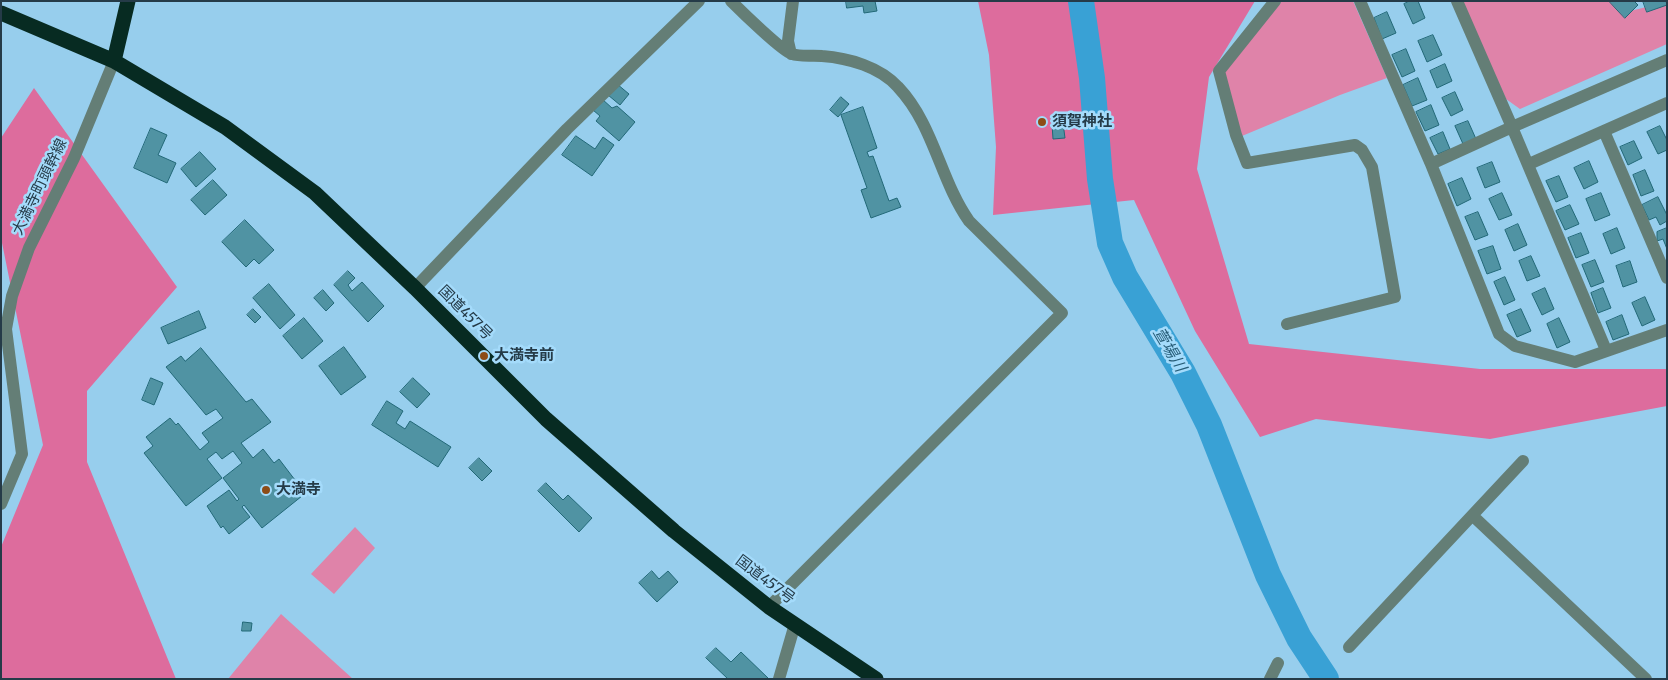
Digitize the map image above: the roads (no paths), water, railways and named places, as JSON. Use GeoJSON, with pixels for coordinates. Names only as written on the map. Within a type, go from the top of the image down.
{"type":"FeatureCollection","features":[{"type":"Feature","properties":{"kind":"highway"},"geometry":{"type":"LineString","coordinates":[[114,61],[128,1]]}},
{"type":"Feature","properties":{"kind":"highway","name":"国道457号"},"geometry":{"type":"LineString","coordinates":[[1,13],[114,61],[225,127],[315,193],[415,288],[546,419],[674,531],[769,607],[876,679]]}},
{"type":"Feature","properties":{"kind":"street"},"geometry":{"type":"LineString","coordinates":[[415,288],[567,129],[699,1]]}},
{"type":"Feature","properties":{"kind":"street"},"geometry":{"type":"LineString","coordinates":[[731,1],[791,54],[838,57],[859,63],[884,75],[898,87],[922,119],[960,208],[969,221],[1062,313],[769,607]]}},
{"type":"Feature","properties":{"kind":"street"},"geometry":{"type":"LineString","coordinates":[[791,54],[788,41],[793,1]]}},
{"type":"Feature","properties":{"kind":"street"},"geometry":{"type":"LineString","coordinates":[[1274,1],[1219,71],[1236,135],[1244,156],[1247,163],[1355,145],[1362,150],[1372,168],[1395,297],[1287,324]]}},
{"type":"Feature","properties":{"kind":"street"},"geometry":{"type":"LineString","coordinates":[[1360,1],[1431,164],[1499,334],[1515,346],[1575,362],[1667,330]]}},
{"type":"Feature","properties":{"kind":"street"},"geometry":{"type":"LineString","coordinates":[[1457,1],[1529,164],[1606,350]]}},
{"type":"Feature","properties":{"kind":"street"},"geometry":{"type":"LineString","coordinates":[[1431,164],[1667,60]]}},
{"type":"Feature","properties":{"kind":"street","name":"大満寺町頭幹線"},"geometry":{"type":"LineString","coordinates":[[1,504],[22,454],[6,328],[12,296],[29,248],[74,158],[114,61]]}},
{"type":"Feature","properties":{"kind":"street"},"geometry":{"type":"LineString","coordinates":[[1529,164],[1667,104]]}},
{"type":"Feature","properties":{"kind":"street"},"geometry":{"type":"LineString","coordinates":[[1604,131],[1667,278]]}},
{"type":"Feature","properties":{"kind":"street"},"geometry":{"type":"LineString","coordinates":[[1349,647],[1523,461]]}},
{"type":"Feature","properties":{"kind":"street"},"geometry":{"type":"LineString","coordinates":[[1473,516],[1646,679]]}},
{"type":"Feature","properties":{"kind":"street"},"geometry":{"type":"LineString","coordinates":[[779,679],[795,624]]}},
{"type":"Feature","properties":{"kind":"street"},"geometry":{"type":"LineString","coordinates":[[1270,679],[1278,663]]}},
{"type":"Feature","properties":{"kind":"waterway","name":"萱場川"},"geometry":{"type":"LineString","coordinates":[[1081,1],[1092,78],[1100,179],[1110,243],[1125,277],[1183,373],[1209,425],[1268,575],[1299,638],[1326,679]]}},
{"type":"Feature","properties":{"kind":"place","name":"須賀神社"},"geometry":{"type":"Point","coordinates":[1042,122]}},
{"type":"Feature","properties":{"kind":"place","name":"大満寺前"},"geometry":{"type":"Point","coordinates":[484,356]}},
{"type":"Feature","properties":{"kind":"place","name":"大満寺"},"geometry":{"type":"Point","coordinates":[266,490]}}]}
